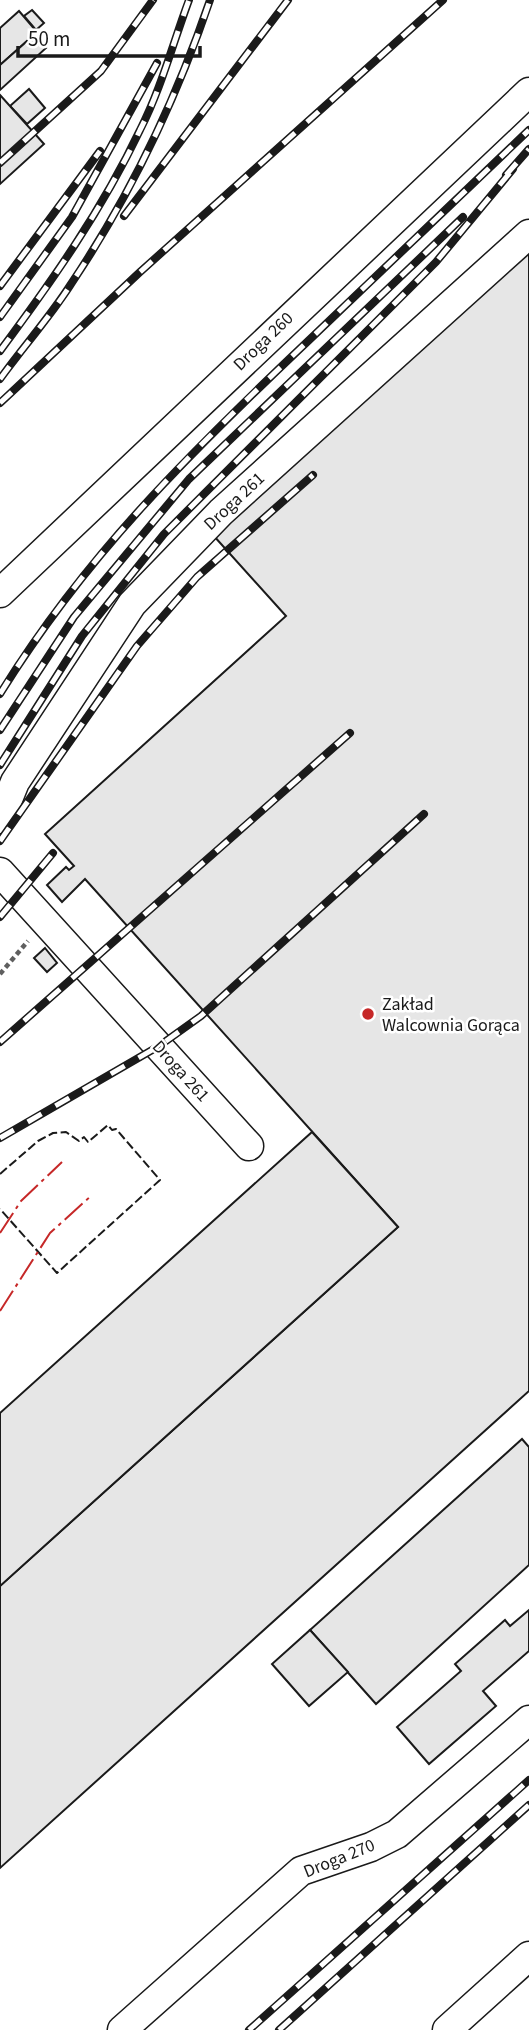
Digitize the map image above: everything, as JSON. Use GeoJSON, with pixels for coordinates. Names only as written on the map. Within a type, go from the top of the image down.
{"type":"FeatureCollection","features":[{"type":"Feature","properties":{"kind":"lane","name":"Droga 260"},"geometry":{"type":"LineString","coordinates":[[0,593],[529,92]]}},
{"type":"Feature","properties":{"kind":"lane","name":"Droga 261"},"geometry":{"type":"LineString","coordinates":[[0,819],[15,782],[132,604],[221,512],[529,234]]}},
{"type":"Feature","properties":{"kind":"lane","name":"Droga 261"},"geometry":{"type":"LineString","coordinates":[[0,872],[249,1146]]}},
{"type":"Feature","properties":{"kind":"lane","name":"Droga 270"},"geometry":{"type":"LineString","coordinates":[[122,2030],[301,1871],[371,1847],[397,1834],[529,1720]]}},
{"type":"Feature","properties":{"kind":"lane"},"geometry":{"type":"LineString","coordinates":[[447,2030],[529,1956]]}},
{"type":"Feature","properties":{"kind":"path"},"geometry":{"type":"LineString","coordinates":[[0,974],[45,922]]}},
{"type":"Feature","properties":{"kind":"building"},"geometry":{"type":"Polygon","coordinates":[[[32,10],[44,23],[36,30],[24,16],[32,10]]]}},
{"type":"Feature","properties":{"kind":"building"},"geometry":{"type":"Polygon","coordinates":[[[19,11],[37,32],[0,65],[0,28],[19,11]]]}},
{"type":"Feature","properties":{"kind":"building"},"geometry":{"type":"Polygon","coordinates":[[[34,35],[46,48],[0,90],[0,65],[34,35]]]}},
{"type":"Feature","properties":{"kind":"building"},"geometry":{"type":"Polygon","coordinates":[[[29,89],[45,108],[27,124],[10,106],[29,89]]]}},
{"type":"Feature","properties":{"kind":"building"},"geometry":{"type":"Polygon","coordinates":[[[0,95],[44,144],[0,184],[0,95]]]}},
{"type":"Feature","properties":{"kind":"building","name":"Zakład Walcownia Gorąca"},"geometry":{"type":"Polygon","coordinates":[[[529,250],[529,1391],[0,1868],[0,1586],[398,1227],[85,879],[62,902],[47,885],[66,867],[69,870],[74,866],[45,834],[286,616],[213,535],[529,250]]]}},
{"type":"Feature","properties":{"kind":"building"},"geometry":{"type":"Polygon","coordinates":[[[45,948],[57,963],[47,972],[34,958],[45,948]]]}},
{"type":"Feature","properties":{"kind":"building"},"geometry":{"type":"Polygon","coordinates":[[[312,1132],[398,1227],[0,1586],[0,1413],[312,1132]]]}},
{"type":"Feature","properties":{"kind":"building"},"geometry":{"type":"Polygon","coordinates":[[[522,1439],[529,1447],[529,1565],[376,1704],[310,1630],[522,1439]]]}},
{"type":"Feature","properties":{"kind":"building"},"geometry":{"type":"Polygon","coordinates":[[[529,1610],[529,1651],[483,1691],[496,1706],[429,1764],[397,1727],[461,1671],[455,1664],[505,1620],[510,1626],[529,1610]]]}},
{"type":"Feature","properties":{"kind":"building"},"geometry":{"type":"Polygon","coordinates":[[[310,1630],[348,1672],[309,1706],[272,1664],[310,1630]]]}},
{"type":"Feature","properties":{"kind":"railway"},"geometry":{"type":"LineString","coordinates":[[0,163],[101,71],[153,0]]}},
{"type":"Feature","properties":{"kind":"railway"},"geometry":{"type":"LineString","coordinates":[[0,351],[75,244],[125,160],[154,98],[189,0]]}},
{"type":"Feature","properties":{"kind":"railway"},"geometry":{"type":"LineString","coordinates":[[0,379],[63,296],[113,217],[167,111],[210,0]]}},
{"type":"Feature","properties":{"kind":"railway"},"geometry":{"type":"LineString","coordinates":[[124,216],[288,0]]}},
{"type":"Feature","properties":{"kind":"railway"},"geometry":{"type":"LineString","coordinates":[[0,403],[140,272],[443,0]]}},
{"type":"Feature","properties":{"kind":"railway"},"geometry":{"type":"LineString","coordinates":[[0,317],[72,217],[157,63]]}},
{"type":"Feature","properties":{"kind":"railway"},"geometry":{"type":"LineString","coordinates":[[0,694],[68,596],[141,508],[262,385],[529,130]]}},
{"type":"Feature","properties":{"kind":"railway"},"geometry":{"type":"LineString","coordinates":[[506,175],[529,149]]}},
{"type":"Feature","properties":{"kind":"railway"},"geometry":{"type":"LineString","coordinates":[[0,286],[100,151]]}},
{"type":"Feature","properties":{"kind":"railway"},"geometry":{"type":"LineString","coordinates":[[0,765],[82,636],[164,534],[436,262],[513,169]]}},
{"type":"Feature","properties":{"kind":"railway"},"geometry":{"type":"LineString","coordinates":[[0,730],[74,617],[189,479],[463,217]]}},
{"type":"Feature","properties":{"kind":"railway"},"geometry":{"type":"LineString","coordinates":[[0,841],[137,646],[197,577],[313,475]]}},
{"type":"Feature","properties":{"kind":"railway"},"geometry":{"type":"LineString","coordinates":[[0,1042],[350,733]]}},
{"type":"Feature","properties":{"kind":"railway"},"geometry":{"type":"LineString","coordinates":[[0,1138],[159,1046],[201,1016],[424,814]]}},
{"type":"Feature","properties":{"kind":"railway"},"geometry":{"type":"LineString","coordinates":[[0,917],[53,853]]}},
{"type":"Feature","properties":{"kind":"railway"},"geometry":{"type":"LineString","coordinates":[[249,2030],[529,1780]]}},
{"type":"Feature","properties":{"kind":"railway"},"geometry":{"type":"LineString","coordinates":[[279,2030],[529,1805]]}},
{"type":"Feature","properties":{"kind":"fence"},"geometry":{"type":"LineString","coordinates":[[0,1174],[38,1141],[53,1133],[66,1132],[79,1141],[84,1137],[88,1142],[108,1125],[112,1130],[116,1129],[160,1180],[57,1273],[0,1209]]}},
{"type":"Feature","properties":{"kind":"power"},"geometry":{"type":"LineString","coordinates":[[0,1233],[21,1201],[62,1162]]}},
{"type":"Feature","properties":{"kind":"power"},"geometry":{"type":"LineString","coordinates":[[0,1311],[50,1233],[92,1195]]}},
{"type":"Feature","properties":{"kind":"place","name":"Zakład Walcownia Gorąca"},"geometry":{"type":"Point","coordinates":[368,1014]}}]}
